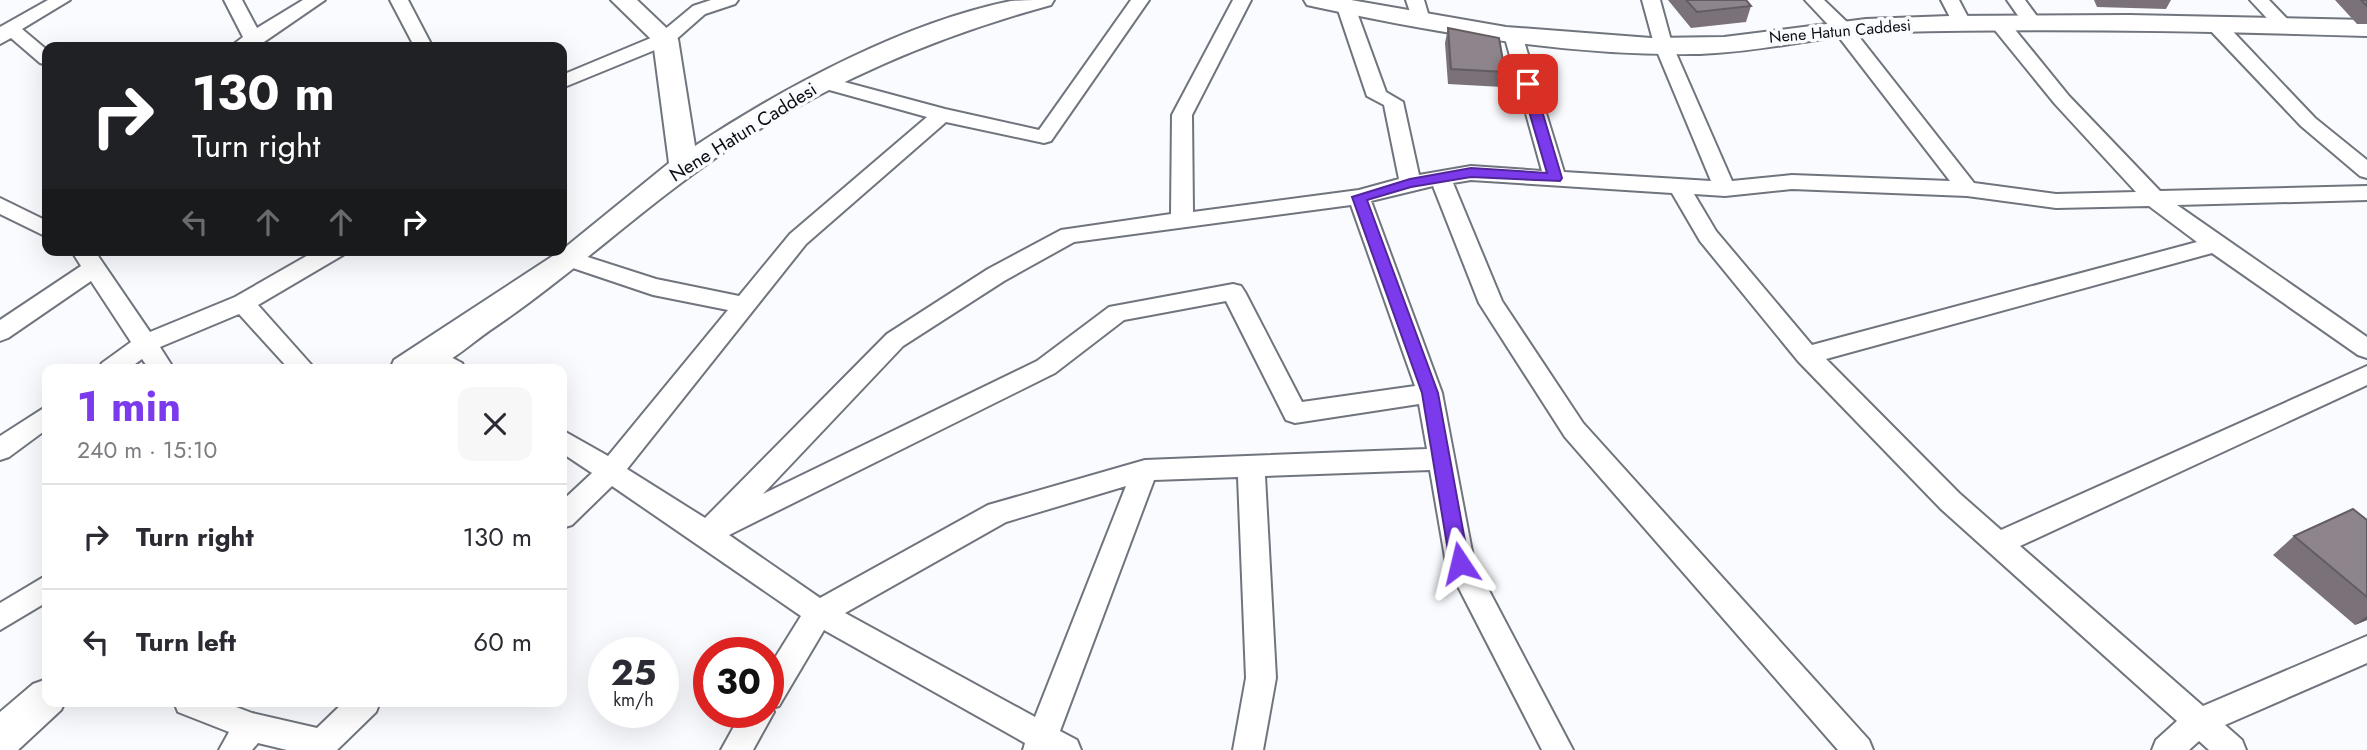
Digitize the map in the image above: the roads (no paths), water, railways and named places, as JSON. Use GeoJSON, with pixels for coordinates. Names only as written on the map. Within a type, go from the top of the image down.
{"type":"FeatureCollection","features":[{"type":"Feature","properties":{"kind":"street"},"geometry":{"type":"LineString","coordinates":[[42,56],[5,33],[61,0]]}},
{"type":"Feature","properties":{"kind":"street"},"geometry":{"type":"LineString","coordinates":[[233,0],[246,42]]}},
{"type":"Feature","properties":{"kind":"street"},"geometry":{"type":"LineString","coordinates":[[250,42],[316,0]]}},
{"type":"Feature","properties":{"kind":"street"},"geometry":{"type":"LineString","coordinates":[[399,0],[421,42]]}},
{"type":"Feature","properties":{"kind":"street"},"geometry":{"type":"LineString","coordinates":[[623,0],[665,39],[684,166]]}},
{"type":"Feature","properties":{"kind":"street"},"geometry":{"type":"LineString","coordinates":[[567,80],[665,39],[699,10],[729,0]]}},
{"type":"Feature","properties":{"kind":"street","name":"Nene Hatun Caddesi"},"geometry":{"type":"LineString","coordinates":[[430,364],[569,259],[684,166],[822,82],[958,26],[1042,0]]}},
{"type":"Feature","properties":{"kind":"street"},"geometry":{"type":"LineString","coordinates":[[822,82],[942,115],[1044,137],[1140,0]]}},
{"type":"Feature","properties":{"kind":"street"},"geometry":{"type":"LineString","coordinates":[[1182,222],[1182,116],[1242,0]]}},
{"type":"Feature","properties":{"kind":"street","name":"Nene Hatun Caddesi"},"geometry":{"type":"LineString","coordinates":[[1316,0],[1346,7],[1418,10],[1514,37],[1605,44],[1701,46],[1842,28],[1962,23],[2215,24],[2367,28]]}},
{"type":"Feature","properties":{"kind":"street"},"geometry":{"type":"LineString","coordinates":[[1651,0],[1663,44],[1726,188]]}},
{"type":"Feature","properties":{"kind":"street"},"geometry":{"type":"LineString","coordinates":[[1814,0],[1842,28],[1966,189]]}},
{"type":"Feature","properties":{"kind":"street"},"geometry":{"type":"LineString","coordinates":[[1950,0],[1962,23]]}},
{"type":"Feature","properties":{"kind":"street"},"geometry":{"type":"LineString","coordinates":[[2016,0],[2033,23]]}},
{"type":"Feature","properties":{"kind":"street"},"geometry":{"type":"LineString","coordinates":[[2259,0],[2286,26]]}},
{"type":"Feature","properties":{"kind":"street"},"geometry":{"type":"LineString","coordinates":[[1346,7],[1377,96],[1393,102],[1410,183]]}},
{"type":"Feature","properties":{"kind":"street"},"geometry":{"type":"LineString","coordinates":[[2215,24],[2308,122],[2367,171]]}},
{"type":"Feature","properties":{"kind":"street"},"geometry":{"type":"LineString","coordinates":[[2001,25],[2062,100],[2156,200],[2215,245],[2367,349]]}},
{"type":"Feature","properties":{"kind":"street"},"geometry":{"type":"LineString","coordinates":[[1514,37],[1555,178]]}},
{"type":"Feature","properties":{"kind":"street"},"geometry":{"type":"LineString","coordinates":[[567,512],[610,472],[798,239],[942,115]]}},
{"type":"Feature","properties":{"kind":"street"},"geometry":{"type":"LineString","coordinates":[[707,534],[895,340],[996,275],[1069,235],[1359,197],[1410,183],[1471,173],[1726,188],[1792,182],[1966,189],[2056,201],[2367,193]]}},
{"type":"Feature","properties":{"kind":"street"},"geometry":{"type":"LineString","coordinates":[[1440,178],[1491,303],[1574,430],[1858,750]]}},
{"type":"Feature","properties":{"kind":"street"},"geometry":{"type":"LineString","coordinates":[[1679,186],[1708,236],[1807,355],[1950,501],[2197,723],[2231,750]]}},
{"type":"Feature","properties":{"kind":"street"},"geometry":{"type":"LineString","coordinates":[[1359,197],[1430,393],[1460,563],[1558,750]]}},
{"type":"Feature","properties":{"kind":"street"},"geometry":{"type":"LineString","coordinates":[[0,205],[42,227]]}},
{"type":"Feature","properties":{"kind":"street"},"geometry":{"type":"LineString","coordinates":[[1807,355],[2215,245]]}},
{"type":"Feature","properties":{"kind":"street"},"geometry":{"type":"LineString","coordinates":[[118,364],[147,343],[243,303],[325,256]]}},
{"type":"Feature","properties":{"kind":"street"},"geometry":{"type":"LineString","coordinates":[[0,332],[88,259],[159,364]]}},
{"type":"Feature","properties":{"kind":"street"},"geometry":{"type":"LineString","coordinates":[[569,259],[653,287],[743,305]]}},
{"type":"Feature","properties":{"kind":"street"},"geometry":{"type":"LineString","coordinates":[[707,534],[1046,366],[1117,313],[1233,292],[1296,413],[1430,393]]}},
{"type":"Feature","properties":{"kind":"street"},"geometry":{"type":"LineString","coordinates":[[243,303],[298,364]]}},
{"type":"Feature","properties":{"kind":"street"},"geometry":{"type":"LineString","coordinates":[[1997,544],[2367,375]]}},
{"type":"Feature","properties":{"kind":"street"},"geometry":{"type":"LineString","coordinates":[[0,450],[42,420]]}},
{"type":"Feature","properties":{"kind":"street"},"geometry":{"type":"LineString","coordinates":[[567,443],[707,534],[819,613],[1049,745],[1144,470]]}},
{"type":"Feature","properties":{"kind":"street"},"geometry":{"type":"LineString","coordinates":[[784,670],[819,613],[999,513],[1144,470],[1441,459]]}},
{"type":"Feature","properties":{"kind":"street"},"geometry":{"type":"LineString","coordinates":[[1248,750],[1261,678],[1251,466]]}},
{"type":"Feature","properties":{"kind":"street"},"geometry":{"type":"LineString","coordinates":[[0,618],[42,590]]}},
{"type":"Feature","properties":{"kind":"street"},"geometry":{"type":"LineString","coordinates":[[2167,750],[2197,723],[2367,649]]}},
{"type":"Feature","properties":{"kind":"street"},"geometry":{"type":"LineString","coordinates":[[0,739],[42,701]]}},
{"type":"Feature","properties":{"kind":"street"},"geometry":{"type":"LineString","coordinates":[[196,707],[242,738],[323,744],[360,707]]}},
{"type":"Feature","properties":{"kind":"street"},"geometry":{"type":"LineString","coordinates":[[736,750],[749,728]]}}]}
